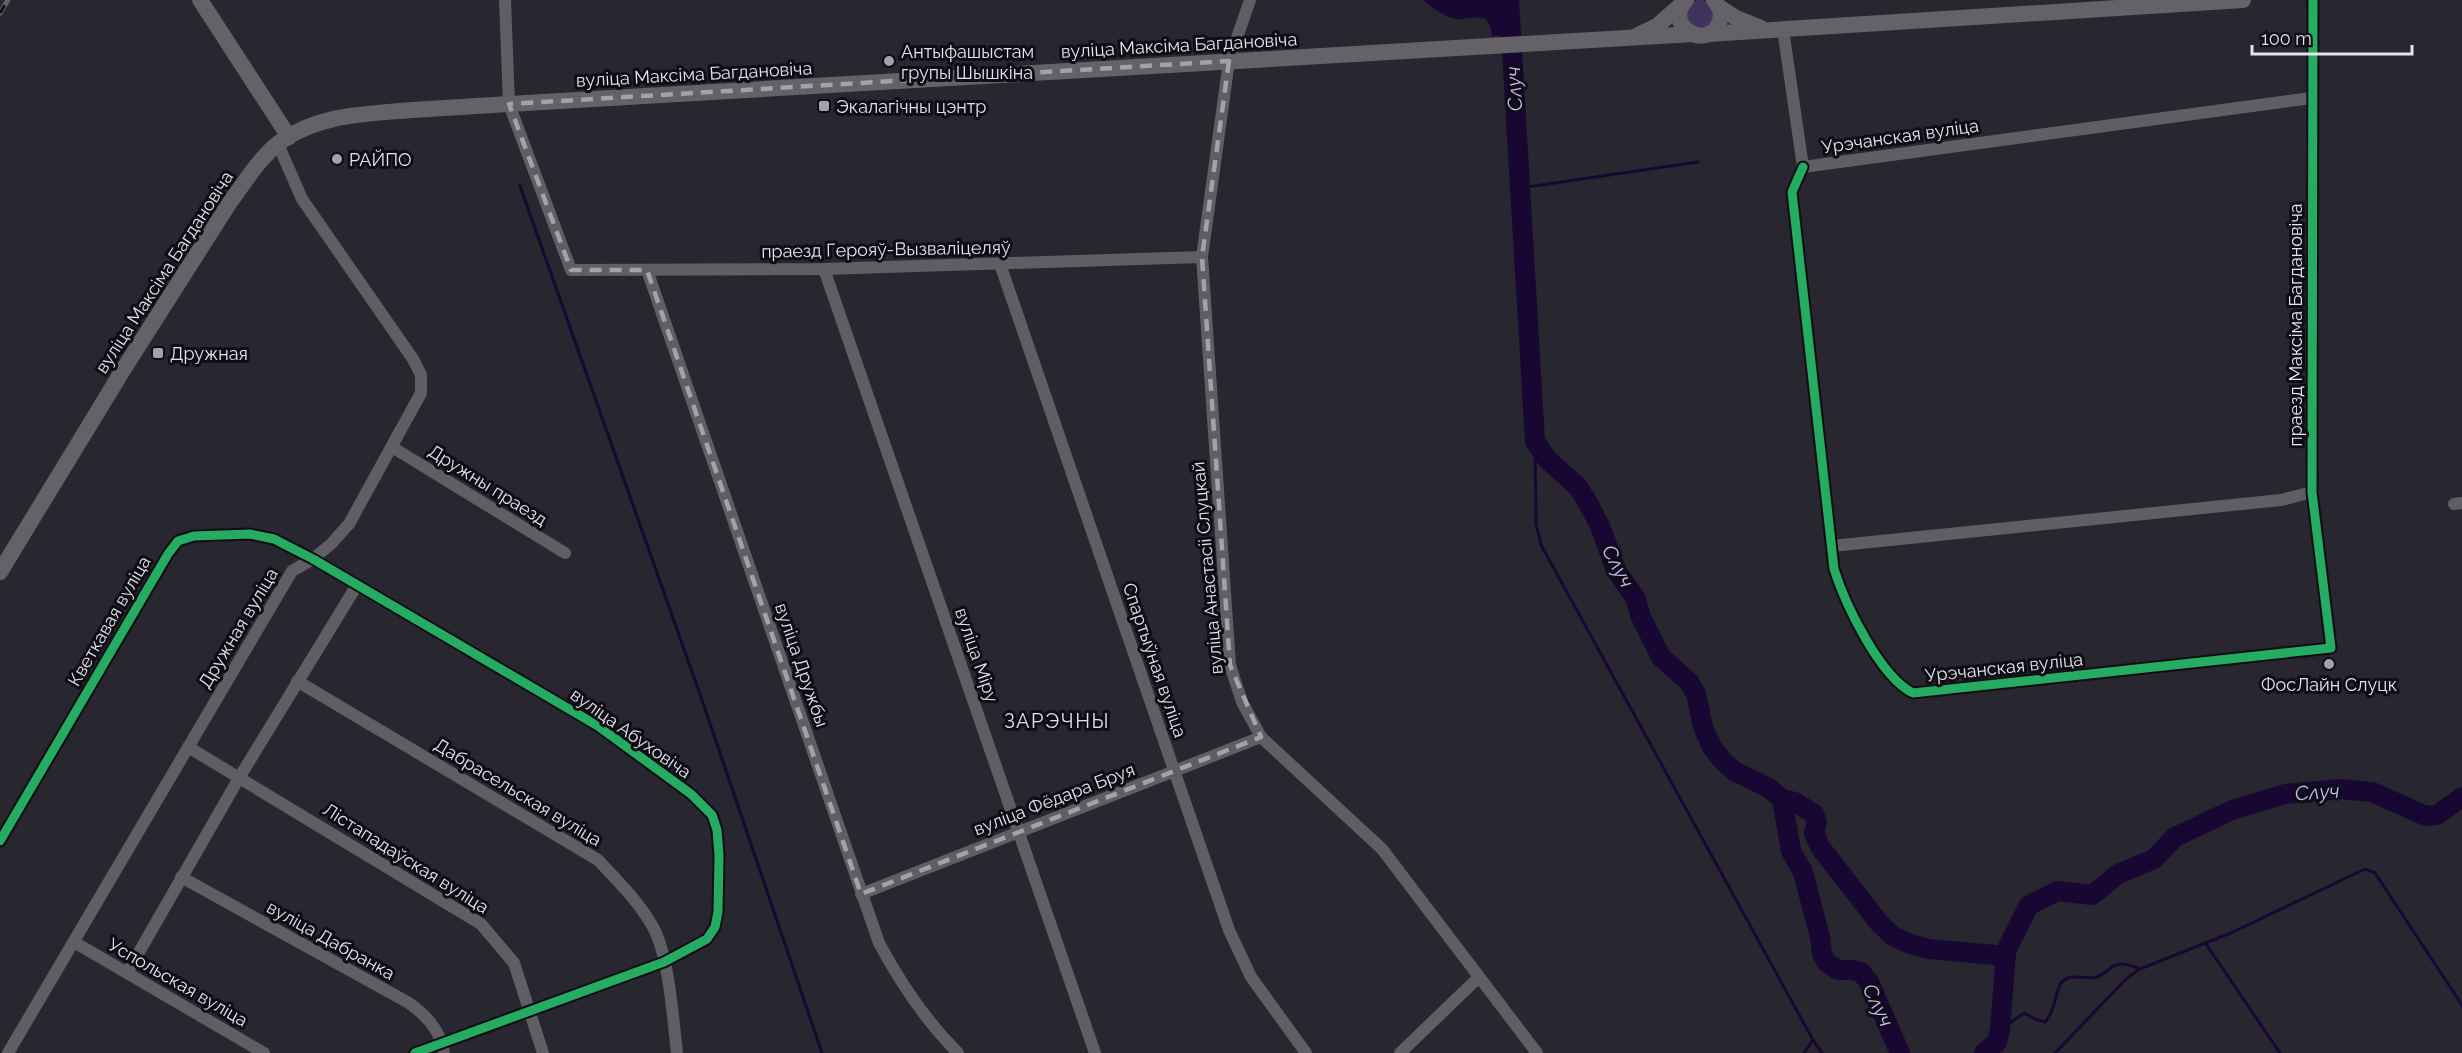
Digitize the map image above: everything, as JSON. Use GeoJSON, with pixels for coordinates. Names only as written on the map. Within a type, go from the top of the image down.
{"type":"FeatureCollection","features":[{"type":"Feature","properties":{"kind":"main road"},"geometry":{"type":"LineString","coordinates":[[200,0],[283,140]]}},
{"type":"Feature","properties":{"kind":"main road","name":"вуліца Максіма Багдановіча"},"geometry":{"type":"LineString","coordinates":[[0,572],[123,370],[249,176],[283,140],[310,127],[341,117],[509,104],[1229,61],[1628,40],[2243,0]]}},
{"type":"Feature","properties":{"kind":"main road"},"geometry":{"type":"LineString","coordinates":[[1685,2],[1680,12],[1680,21],[1685,29],[1701,34],[1719,22],[1717,3]]}},
{"type":"Feature","properties":{"kind":"main road","name":"вуліца Максіма Багдановіча"},"geometry":{"type":"LineString","coordinates":[[1628,40],[1657,26],[1685,2]]}},
{"type":"Feature","properties":{"kind":"main road","name":"вуліца Максіма Багдановіча"},"geometry":{"type":"LineString","coordinates":[[1717,3],[1743,22],[1776,30]]}},
{"type":"Feature","properties":{"kind":"street"},"geometry":{"type":"LineString","coordinates":[[505,0],[509,104]]}},
{"type":"Feature","properties":{"kind":"street","name":"вуліца Анастасіі Слуцкай"},"geometry":{"type":"LineString","coordinates":[[1250,0],[1229,61],[1202,257],[1230,665],[1242,702],[1260,737],[1382,849],[1537,1053]]}},
{"type":"Feature","properties":{"kind":"street","name":"праезд Максіма Багдановіча"},"geometry":{"type":"LineString","coordinates":[[2313,0],[2311,98],[2312,492],[2331,648]]}},
{"type":"Feature","properties":{"kind":"street"},"geometry":{"type":"LineString","coordinates":[[1776,30],[1803,167]]}},
{"type":"Feature","properties":{"kind":"street","name":"Урэчанская вуліца"},"geometry":{"type":"LineString","coordinates":[[2311,98],[1803,167],[1792,192],[1834,569],[1842,593],[1880,661],[1894,680],[1913,693],[2331,648]]}},
{"type":"Feature","properties":{"kind":"street","name":"праезд Герояў-Вызваліцеляў"},"geometry":{"type":"LineString","coordinates":[[509,104],[571,270],[824,269],[1202,257]]}},
{"type":"Feature","properties":{"kind":"street","name":"Дружная вуліца"},"geometry":{"type":"LineString","coordinates":[[8,1053],[292,572],[331,544],[349,524],[422,393],[421,375],[413,359],[302,199],[283,140]]}},
{"type":"Feature","properties":{"kind":"street","name":"Спартыўная вуліца"},"geometry":{"type":"LineString","coordinates":[[1000,264],[1229,930],[1251,977],[1306,1053]]}},
{"type":"Feature","properties":{"kind":"street","name":"вуліца Міру"},"geometry":{"type":"LineString","coordinates":[[824,269],[1095,1053]]}},
{"type":"Feature","properties":{"kind":"street","name":"вуліца Дружбы"},"geometry":{"type":"LineString","coordinates":[[647,270],[879,943],[900,981],[929,1023],[958,1053]]}},
{"type":"Feature","properties":{"kind":"street","name":"Дружны праезд"},"geometry":{"type":"LineString","coordinates":[[392,447],[565,553]]}},
{"type":"Feature","properties":{"kind":"street"},"geometry":{"type":"LineString","coordinates":[[1832,546],[2281,500],[2312,492]]}},
{"type":"Feature","properties":{"kind":"street","name":"Кветкавая вуліца"},"geometry":{"type":"LineString","coordinates":[[0,841],[168,554],[178,541],[194,536],[250,534],[274,539],[313,559]]}},
{"type":"Feature","properties":{"kind":"street","name":"вуліца Абуховіча"},"geometry":{"type":"LineString","coordinates":[[313,559],[598,726],[691,794],[712,815],[717,830],[718,912],[715,927],[707,939],[664,962],[530,1011],[444,1048],[415,1053]]}},
{"type":"Feature","properties":{"kind":"street"},"geometry":{"type":"LineString","coordinates":[[127,973],[239,778],[357,585]]}},
{"type":"Feature","properties":{"kind":"street","name":"Дабрасельская вуліца"},"geometry":{"type":"LineString","coordinates":[[297,681],[598,860],[620,882],[654,928],[664,962],[677,1053]]}},
{"type":"Feature","properties":{"kind":"street","name":"вуліца Фёдара Бруя"},"geometry":{"type":"LineString","coordinates":[[861,894],[1260,737]]}},
{"type":"Feature","properties":{"kind":"street","name":"Лістападаўская вуліца"},"geometry":{"type":"LineString","coordinates":[[188,747],[481,924],[514,963],[543,1053]]}},
{"type":"Feature","properties":{"kind":"street","name":"вуліца Дабранка"},"geometry":{"type":"LineString","coordinates":[[181,877],[409,1003],[430,1022],[444,1048]]}},
{"type":"Feature","properties":{"kind":"street","name":"Успольская вуліца"},"geometry":{"type":"LineString","coordinates":[[74,942],[264,1053]]}},
{"type":"Feature","properties":{"kind":"street"},"geometry":{"type":"LineString","coordinates":[[1400,1053],[1479,976]]}},
{"type":"Feature","properties":{"kind":"highlighted area"},"geometry":{"type":"Polygon","coordinates":[[[1229,61],[1202,257],[1230,665],[1261,737],[861,894],[647,270],[571,270],[509,104],[1229,61]]]}},
{"type":"Feature","properties":{"kind":"shaded area"},"geometry":{"type":"Polygon","coordinates":[[[1423,0],[1516,0],[1516,18],[1521,35],[1492,36],[1490,26],[1485,19],[1452,18],[1423,0]]]}},
{"type":"Feature","properties":{"kind":"shaded area"},"geometry":{"type":"Polygon","coordinates":[[[1700,0],[1710,4],[1714,14],[1710,24],[1700,28],[1690,24],[1686,14],[1690,4],[1700,0]]]}},
{"type":"Feature","properties":{"kind":"waterway","name":"Случ"},"geometry":{"type":"LineString","coordinates":[[1509,0],[1535,441],[1547,459],[1577,486],[1587,501],[1600,526],[1616,570],[1636,599],[1640,615],[1661,657],[1689,682],[1696,694],[1703,727],[1712,747],[1734,771],[1769,788],[1782,799],[1791,851],[1803,872],[1820,937],[1822,954],[1827,963],[1838,970],[1861,972],[1869,982],[1900,1053]]}},
{"type":"Feature","properties":{"kind":"waterway"},"geometry":{"type":"LineString","coordinates":[[1521,188],[1698,162]]}},
{"type":"Feature","properties":{"kind":"waterway"},"geometry":{"type":"LineString","coordinates":[[520,186],[702,700],[822,1053]]}},
{"type":"Feature","properties":{"kind":"waterway"},"geometry":{"type":"LineString","coordinates":[[1535,441],[1536,524],[1541,545],[1822,1053]]}},
{"type":"Feature","properties":{"kind":"waterway","name":"Случ"},"geometry":{"type":"LineString","coordinates":[[1984,1053],[1997,1042],[2000,1030],[2006,951],[2029,905],[2058,891],[2092,895],[2118,874],[2154,859],[2175,837],[2232,810],[2285,794],[2341,789],[2372,792],[2426,816],[2437,815],[2462,797]]}},
{"type":"Feature","properties":{"kind":"waterway"},"geometry":{"type":"LineString","coordinates":[[1782,799],[1795,802],[1814,814],[1817,822],[1814,833],[1820,847],[1880,924],[1893,936],[1929,949],[2006,956]]}},
{"type":"Feature","properties":{"kind":"waterway"},"geometry":{"type":"LineString","coordinates":[[2055,1053],[2127,978],[2140,969],[2233,932],[2365,869],[2375,873],[2462,1005]]}},
{"type":"Feature","properties":{"kind":"waterway"},"geometry":{"type":"LineString","coordinates":[[2206,944],[2280,1053]]}},
{"type":"Feature","properties":{"kind":"waterway"},"geometry":{"type":"LineString","coordinates":[[2000,1030],[2024,1013],[2045,1022],[2052,1011],[2059,986],[2069,978],[2097,977],[2118,964],[2127,964],[2140,969]]}},
{"type":"Feature","properties":{"kind":"waterway"},"geometry":{"type":"LineString","coordinates":[[1804,1053],[1813,1040]]}},
{"type":"Feature","properties":{"kind":"railway"},"geometry":{"type":"LineString","coordinates":[[0,13],[8,0]]}},
{"type":"Feature","properties":{"kind":"cycle path"},"geometry":{"type":"LineString","coordinates":[[1803,167],[1792,192],[1834,569],[1846,601],[1865,638],[1888,672],[1901,685],[1913,693],[2331,648],[2312,492],[2313,0]]}},
{"type":"Feature","properties":{"kind":"cycle path"},"geometry":{"type":"LineString","coordinates":[[0,841],[168,554],[178,541],[194,536],[250,534],[274,539],[313,559],[598,726],[691,794],[712,815],[717,830],[718,912],[715,927],[707,939],[664,962],[415,1053]]}},
{"type":"Feature","properties":{"kind":"place","name":"Антыфашыстам групы Шышкіна"},"geometry":{"type":"Point","coordinates":[889,61]}},
{"type":"Feature","properties":{"kind":"place","name":"Экалагічны цэнтр"},"geometry":{"type":"Point","coordinates":[824,106]}},
{"type":"Feature","properties":{"kind":"place","name":"РАЙПО"},"geometry":{"type":"Point","coordinates":[337,159]}},
{"type":"Feature","properties":{"kind":"place","name":"Дружная"},"geometry":{"type":"Point","coordinates":[158,353]}},
{"type":"Feature","properties":{"kind":"place","name":"ФосЛайн Слуцк"},"geometry":{"type":"Point","coordinates":[2329,664]}},
{"type":"Feature","properties":{"kind":"district","name":"ЗАРЭЧНЫ"},"geometry":{"type":"Point","coordinates":[1057,721]}}]}
